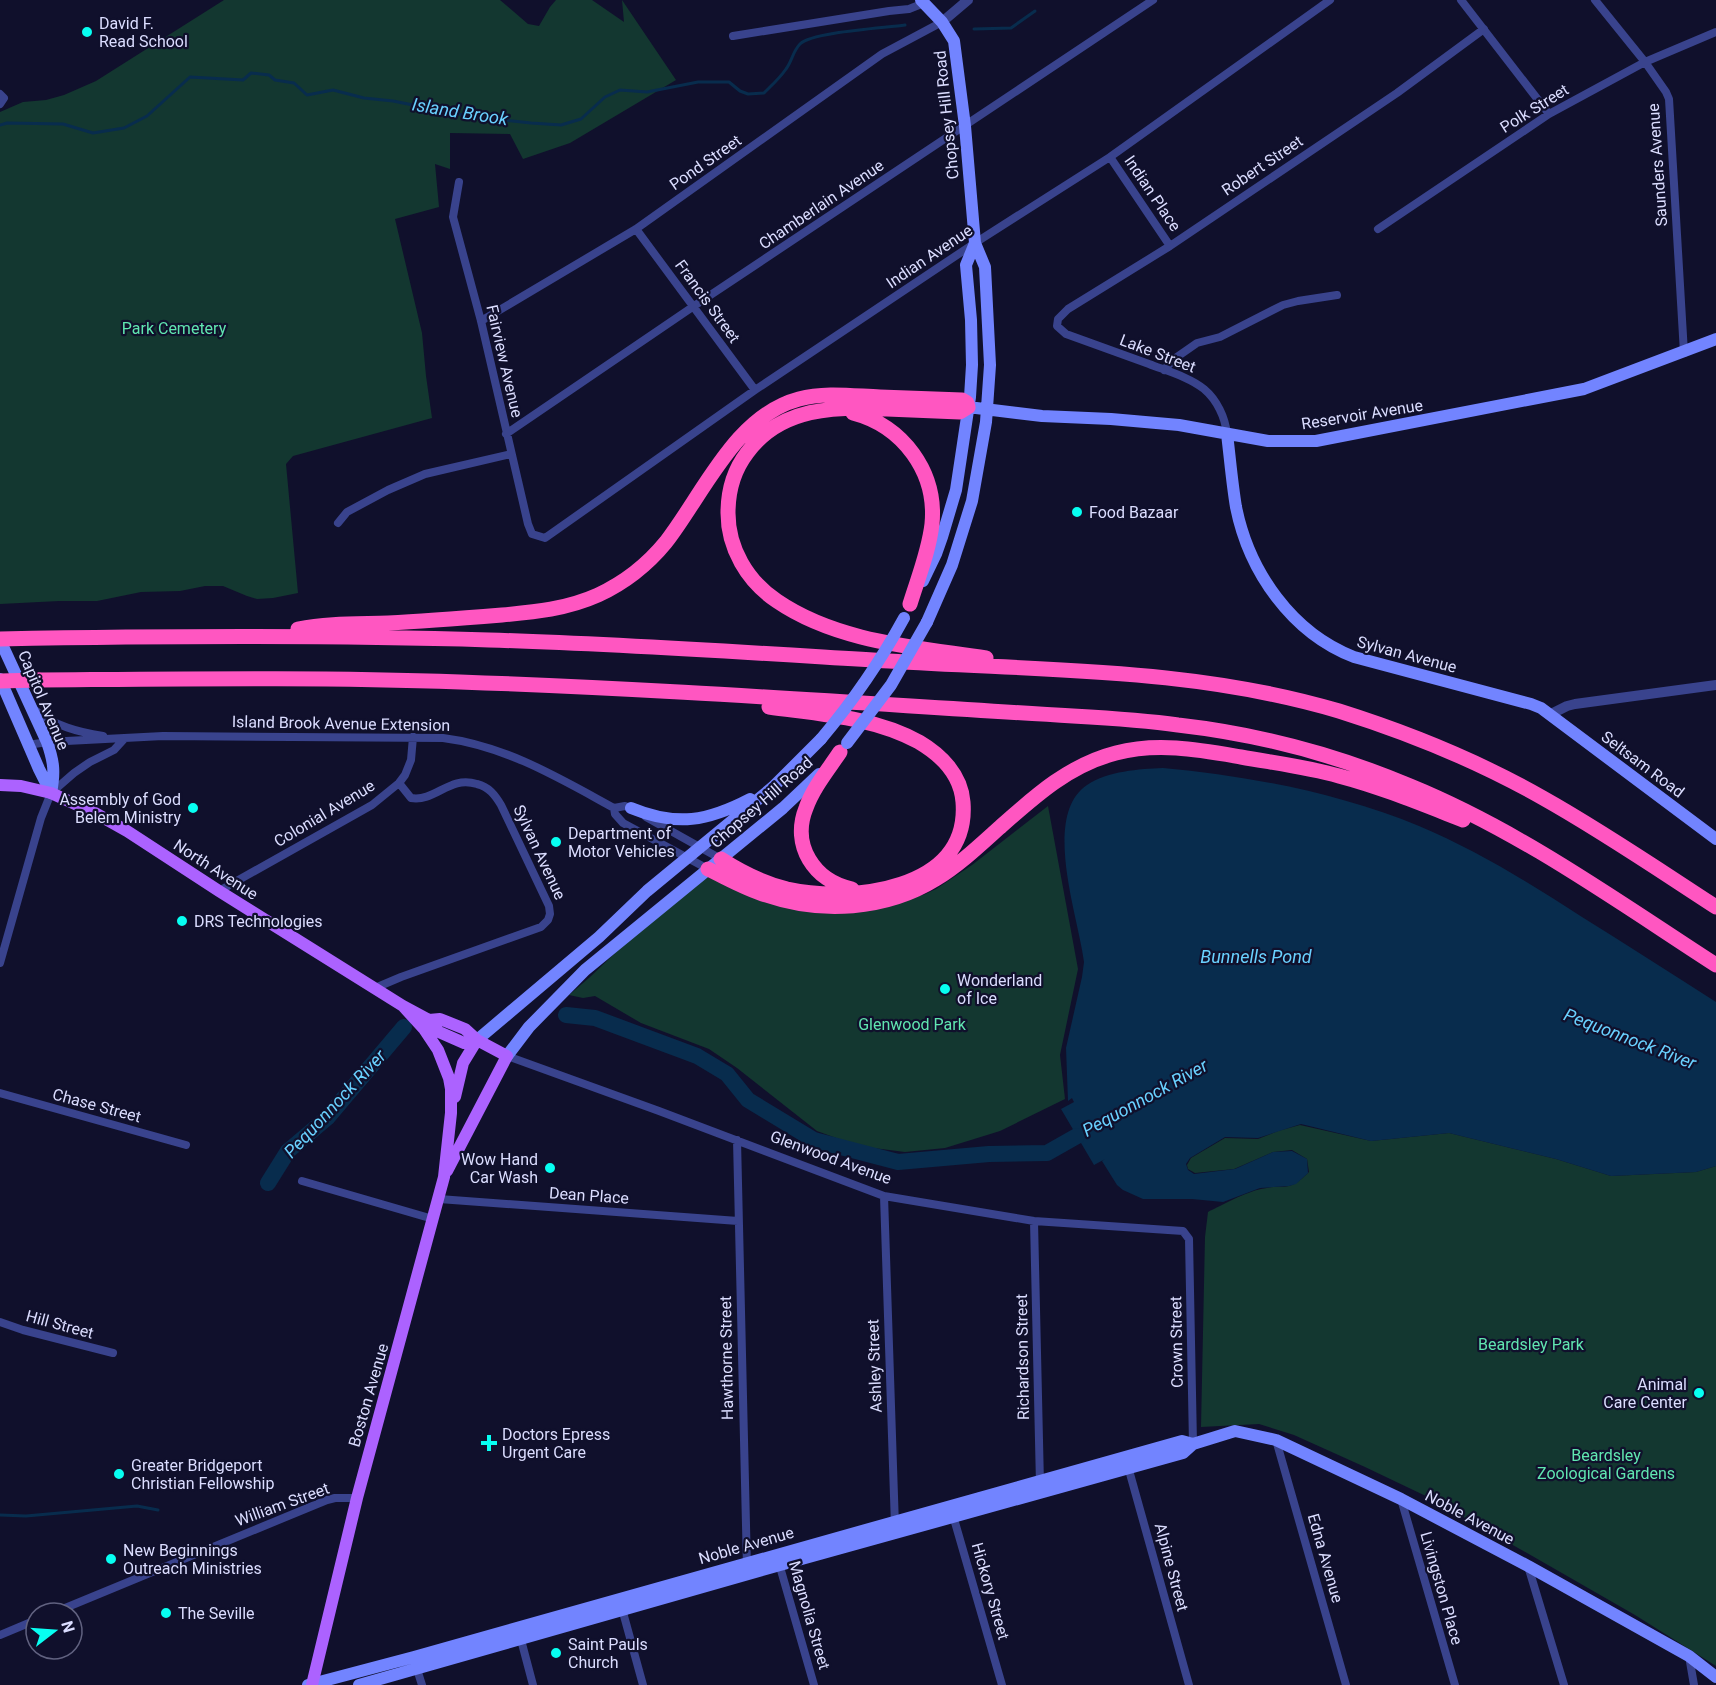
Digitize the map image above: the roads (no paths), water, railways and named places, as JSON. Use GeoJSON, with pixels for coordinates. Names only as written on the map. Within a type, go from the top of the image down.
{"type":"FeatureCollection","features":[{"type":"Feature","properties":{"kind":"highway"},"geometry":{"type":"LineString","coordinates":[[263,636],[323,625],[485,617],[545,611],[574,604],[611,588],[651,558],[672,534],[739,438],[750,426],[774,409],[800,399],[826,395],[962,400],[969,407],[960,412],[859,408],[811,412],[782,422],[751,447],[732,482],[728,514],[731,537],[743,566],[758,585],[776,600],[810,620],[850,634],[1049,668]]}},
{"type":"Feature","properties":{"kind":"highway"},"geometry":{"type":"LineString","coordinates":[[811,412],[843,411],[873,419],[900,437],[915,454],[923,469],[931,493],[932,525],[907,611]]}},
{"type":"Feature","properties":{"kind":"highway"},"geometry":{"type":"LineString","coordinates":[[0,639],[263,636],[516,641],[946,665],[1049,668],[1149,675],[1244,688],[1328,708],[1399,731],[1488,769],[1544,798],[1716,907]]}},
{"type":"Feature","properties":{"kind":"highway"},"geometry":{"type":"LineString","coordinates":[[0,680],[250,678],[487,683],[1085,717],[1144,721],[1212,730],[1302,749],[1378,773],[1441,799],[1532,847],[1716,965]]}},
{"type":"Feature","properties":{"kind":"highway"},"geometry":{"type":"LineString","coordinates":[[677,692],[863,722],[906,736],[940,757],[955,776],[961,791],[963,817],[950,851],[931,870],[913,880],[885,889],[836,894],[803,892],[769,884],[721,859]]}},
{"type":"Feature","properties":{"kind":"highway"},"geometry":{"type":"LineString","coordinates":[[708,869],[757,892],[801,904],[836,907],[888,900],[917,889],[946,873],[1046,788],[1075,769],[1116,753],[1162,747],[1217,753],[1340,776],[1405,797],[1532,847]]}},
{"type":"Feature","properties":{"kind":"highway"},"geometry":{"type":"LineString","coordinates":[[844,748],[813,793],[804,811],[801,831],[804,850],[818,872],[838,885],[861,890],[885,889]]}},
{"type":"Feature","properties":{"kind":"main road","name":"Chopsey Hill Road"},"geometry":{"type":"LineString","coordinates":[[444,1177],[507,1056],[529,1027],[585,970],[796,797],[844,748],[896,677],[927,622],[949,572],[968,517],[988,411],[990,365],[988,300],[985,267],[975,243],[965,126],[954,40],[942,22],[922,1]]}},
{"type":"Feature","properties":{"kind":"main road","name":"Chopsey Hill Road"},"geometry":{"type":"LineString","coordinates":[[451,1113],[463,1063],[477,1040],[599,937],[647,891],[773,787],[820,739],[865,683],[886,650],[936,554],[947,522],[959,473],[969,407],[972,352],[966,265],[975,243]]}},
{"type":"Feature","properties":{"kind":"main road","name":"Reservoir Avenue"},"geometry":{"type":"LineString","coordinates":[[969,407],[1042,416],[1162,423],[1268,441],[1304,442],[1330,439],[1584,389],[1716,339]]}},
{"type":"Feature","properties":{"kind":"main road","name":"Sylvan Avenue"},"geometry":{"type":"LineString","coordinates":[[1227,434],[1236,508],[1251,554],[1275,595],[1307,629],[1332,647],[1354,657],[1531,704],[1551,714]]}},
{"type":"Feature","properties":{"kind":"main road","name":"Capitol Avenue"},"geometry":{"type":"LineString","coordinates":[[0,639],[47,741],[54,767],[51,793]]}},
{"type":"Feature","properties":{"kind":"main road","name":"Capitol Avenue"},"geometry":{"type":"LineString","coordinates":[[0,680],[51,793]]}},
{"type":"Feature","properties":{"kind":"main road","name":"Seltsam Road"},"geometry":{"type":"LineString","coordinates":[[1551,714],[1716,839]]}},
{"type":"Feature","properties":{"kind":"main road","name":"North Avenue"},"geometry":{"type":"LineString","coordinates":[[0,785],[21,786],[51,793],[95,813],[403,1006]]}},
{"type":"Feature","properties":{"kind":"main road"},"geometry":{"type":"LineString","coordinates":[[631,808],[667,819],[699,819],[727,811],[773,787]]}},
{"type":"Feature","properties":{"kind":"main road"},"geometry":{"type":"LineString","coordinates":[[403,1006],[424,1029],[444,1060],[451,1089],[451,1113]]}},
{"type":"Feature","properties":{"kind":"main road","name":"Glenwood Avenue"},"geometry":{"type":"LineString","coordinates":[[403,1006],[429,1020],[445,1020],[465,1029],[477,1040],[507,1056]]}},
{"type":"Feature","properties":{"kind":"main road","name":"Boston Avenue"},"geometry":{"type":"LineString","coordinates":[[311,1684],[357,1498],[439,1198],[444,1177],[451,1113]]}},
{"type":"Feature","properties":{"kind":"main road","name":"Noble Avenue"},"geometry":{"type":"LineString","coordinates":[[778,1560],[896,1534],[952,1512],[1127,1463],[1182,1441],[1193,1444],[1235,1431],[1276,1440],[1401,1499],[1528,1566],[1689,1656],[1716,1677]]}},
{"type":"Feature","properties":{"kind":"main road","name":"Noble Avenue"},"geometry":{"type":"LineString","coordinates":[[359,1685],[416,1663],[778,1560],[894,1521],[952,1512]]}},
{"type":"Feature","properties":{"kind":"main road","name":"Noble Avenue"},"geometry":{"type":"LineString","coordinates":[[311,1684],[416,1663]]}},
{"type":"Feature","properties":{"kind":"street"},"geometry":{"type":"LineString","coordinates":[[942,22],[968,0]]}},
{"type":"Feature","properties":{"kind":"street","name":"Chamberlain Avenue"},"geometry":{"type":"LineString","coordinates":[[506,434],[1153,0]]}},
{"type":"Feature","properties":{"kind":"street","name":"Indian Avenue"},"geometry":{"type":"LineString","coordinates":[[544,538],[755,390],[975,243],[1110,157],[1330,0]]}},
{"type":"Feature","properties":{"kind":"street"},"geometry":{"type":"LineString","coordinates":[[1461,0],[1549,114]]}},
{"type":"Feature","properties":{"kind":"street","name":"Saunders Avenue"},"geometry":{"type":"LineString","coordinates":[[1595,0],[1645,62],[1669,99],[1684,352]]}},
{"type":"Feature","properties":{"kind":"street"},"geometry":{"type":"LineString","coordinates":[[733,36],[889,10],[909,9],[922,1]]}},
{"type":"Feature","properties":{"kind":"street","name":"Pond Street"},"geometry":{"type":"LineString","coordinates":[[481,321],[636,229],[882,54],[942,22]]}},
{"type":"Feature","properties":{"kind":"street","name":"Robert Street"},"geometry":{"type":"LineString","coordinates":[[1057,322],[1064,312],[1170,246],[1397,93],[1484,29]]}},
{"type":"Feature","properties":{"kind":"street","name":"Polk Street"},"geometry":{"type":"LineString","coordinates":[[1378,229],[1549,114],[1645,62],[1716,32]]}},
{"type":"Feature","properties":{"kind":"street"},"geometry":{"type":"LineString","coordinates":[[0,94],[4,98],[0,104]]}},
{"type":"Feature","properties":{"kind":"street","name":"Indian Place"},"geometry":{"type":"LineString","coordinates":[[1110,157],[1170,246]]}},
{"type":"Feature","properties":{"kind":"street","name":"Fairview Avenue"},"geometry":{"type":"LineString","coordinates":[[459,182],[453,217],[481,321],[528,524],[532,534],[544,538]]}},
{"type":"Feature","properties":{"kind":"street","name":"Francis Street"},"geometry":{"type":"LineString","coordinates":[[636,229],[755,390]]}},
{"type":"Feature","properties":{"kind":"street"},"geometry":{"type":"LineString","coordinates":[[1164,370],[1174,359],[1197,343],[1220,337],[1283,305],[1337,296]]}},
{"type":"Feature","properties":{"kind":"street","name":"Lake Street"},"geometry":{"type":"LineString","coordinates":[[1057,322],[1059,330],[1066,334],[1195,383],[1212,397],[1222,415],[1227,434]]}},
{"type":"Feature","properties":{"kind":"street"},"geometry":{"type":"LineString","coordinates":[[338,523],[347,512],[388,490],[425,474],[511,454]]}},
{"type":"Feature","properties":{"kind":"street"},"geometry":{"type":"LineString","coordinates":[[1551,714],[1575,704],[1716,685]]}},
{"type":"Feature","properties":{"kind":"street","name":"Island Brook Avenue Extension"},"geometry":{"type":"LineString","coordinates":[[30,707],[65,728],[124,739]]}},
{"type":"Feature","properties":{"kind":"street","name":"Island Brook Avenue Extension"},"geometry":{"type":"LineString","coordinates":[[28,745],[47,741],[163,736],[413,737],[458,740],[489,747],[536,767],[614,808],[623,823],[708,869]]}},
{"type":"Feature","properties":{"kind":"street","name":"Colonial Avenue"},"geometry":{"type":"LineString","coordinates":[[219,891],[372,805],[399,783],[405,775],[410,764],[413,737]]}},
{"type":"Feature","properties":{"kind":"street"},"geometry":{"type":"LineString","coordinates":[[0,963],[43,812],[51,793],[74,772],[114,750],[124,739]]}},
{"type":"Feature","properties":{"kind":"street","name":"Sylvan Avenue"},"geometry":{"type":"LineString","coordinates":[[375,988],[541,927],[550,914],[545,897],[492,791],[478,784],[459,782],[431,796],[419,799],[411,798],[399,783]]}},
{"type":"Feature","properties":{"kind":"street","name":"Island Brook Avenue Extension"},"geometry":{"type":"LineString","coordinates":[[614,808],[625,806],[631,808],[721,859]]}},
{"type":"Feature","properties":{"kind":"street","name":"Glenwood Avenue"},"geometry":{"type":"LineString","coordinates":[[507,1056],[884,1196],[1034,1221],[1183,1231],[1189,1239]]}},
{"type":"Feature","properties":{"kind":"street","name":"Chase Street"},"geometry":{"type":"LineString","coordinates":[[0,1094],[186,1145]]}},
{"type":"Feature","properties":{"kind":"street","name":"Hawthorne Street"},"geometry":{"type":"LineString","coordinates":[[737,1140],[747,1569]]}},
{"type":"Feature","properties":{"kind":"street"},"geometry":{"type":"LineString","coordinates":[[302,1181],[433,1219]]}},
{"type":"Feature","properties":{"kind":"street","name":"Ashley Street"},"geometry":{"type":"LineString","coordinates":[[884,1196],[896,1534]]}},
{"type":"Feature","properties":{"kind":"street","name":"Dean Place"},"geometry":{"type":"LineString","coordinates":[[439,1198],[738,1221]]}},
{"type":"Feature","properties":{"kind":"street","name":"Richardson Street"},"geometry":{"type":"LineString","coordinates":[[1034,1221],[1040,1488]]}},
{"type":"Feature","properties":{"kind":"street","name":"Crown Street"},"geometry":{"type":"LineString","coordinates":[[1189,1239],[1193,1444]]}},
{"type":"Feature","properties":{"kind":"street","name":"Hill Street"},"geometry":{"type":"LineString","coordinates":[[0,1322],[113,1353]]}},
{"type":"Feature","properties":{"kind":"street","name":"Edna Avenue"},"geometry":{"type":"LineString","coordinates":[[1276,1440],[1346,1685]]}},
{"type":"Feature","properties":{"kind":"street","name":"Alpine Street"},"geometry":{"type":"LineString","coordinates":[[1127,1463],[1188,1685]]}},
{"type":"Feature","properties":{"kind":"street","name":"William Street"},"geometry":{"type":"LineString","coordinates":[[82,1601],[327,1500],[357,1498]]}},
{"type":"Feature","properties":{"kind":"street","name":"Livingston Place"},"geometry":{"type":"LineString","coordinates":[[1401,1499],[1455,1685]]}},
{"type":"Feature","properties":{"kind":"street","name":"Hickory Street"},"geometry":{"type":"LineString","coordinates":[[952,1512],[1002,1685]]}},
{"type":"Feature","properties":{"kind":"street","name":"Magnolia Street"},"geometry":{"type":"LineString","coordinates":[[778,1560],[814,1685]]}},
{"type":"Feature","properties":{"kind":"street"},"geometry":{"type":"LineString","coordinates":[[1528,1566],[1563,1685]]}},
{"type":"Feature","properties":{"kind":"street"},"geometry":{"type":"LineString","coordinates":[[621,1605],[643,1685]]}},
{"type":"Feature","properties":{"kind":"street"},"geometry":{"type":"LineString","coordinates":[[0,1635],[24,1625]]}},
{"type":"Feature","properties":{"kind":"street"},"geometry":{"type":"LineString","coordinates":[[519,1633],[533,1685]]}},
{"type":"Feature","properties":{"kind":"street"},"geometry":{"type":"LineString","coordinates":[[1689,1656],[1694,1685]]}},
{"type":"Feature","properties":{"kind":"street"},"geometry":{"type":"LineString","coordinates":[[416,1663],[422,1685]]}},
{"type":"Feature","properties":{"kind":"water","name":"Bunnells Pond"},"geometry":{"type":"Polygon","coordinates":[[[1163,768],[1261,781],[1325,795],[1419,826],[1482,856],[1523,880],[1716,1002],[1716,1166],[1696,1172],[1611,1176],[1556,1159],[1449,1133],[1371,1141],[1301,1124],[1258,1138],[1225,1137],[1190,1158],[1186,1164],[1188,1170],[1194,1174],[1235,1169],[1273,1152],[1292,1151],[1307,1159],[1308,1173],[1296,1184],[1260,1188],[1223,1202],[1192,1199],[1143,1199],[1123,1190],[1117,1185],[1102,1161],[1105,1159],[1094,1165],[1061,1109],[1074,1102],[1072,1098],[1068,1101],[1066,1048],[1084,962],[1066,869],[1066,820],[1073,800],[1095,780],[1124,772],[1163,768]]]}},
{"type":"Feature","properties":{"kind":"waterway","name":"Island Brook"},"geometry":{"type":"LineString","coordinates":[[974,29],[1011,28],[1035,11]]}},
{"type":"Feature","properties":{"kind":"waterway","name":"Island Brook"},"geometry":{"type":"LineString","coordinates":[[0,125],[7,123],[63,124],[93,133],[124,128],[147,116],[190,77],[243,80],[251,73],[269,75],[275,80],[294,83],[307,95],[333,90],[364,98],[393,101],[468,116],[561,125],[581,119],[605,97],[620,90],[647,92],[698,82],[729,82],[748,94],[764,93],[784,72],[800,44],[807,40],[819,36],[905,25]]}},
{"type":"Feature","properties":{"kind":"waterway","name":"Pequonnock River"},"geometry":{"type":"LineString","coordinates":[[566,1015],[595,1018],[697,1056],[727,1074],[748,1100],[814,1140],[898,1162],[989,1154],[1047,1153],[1077,1136]]}},
{"type":"Feature","properties":{"kind":"waterway","name":"Pequonnock River"},"geometry":{"type":"LineString","coordinates":[[268,1183],[288,1151],[327,1118],[404,1027]]}},
{"type":"Feature","properties":{"kind":"waterway","name":"Pequonnock River"},"geometry":{"type":"LineString","coordinates":[[0,1515],[26,1516],[137,1506],[158,1510]]}},
{"type":"Feature","properties":{"kind":"place","name":"David F. Read School"},"geometry":{"type":"Point","coordinates":[87,32]}},
{"type":"Feature","properties":{"kind":"place","name":"Food Bazaar"},"geometry":{"type":"Point","coordinates":[1077,512]}},
{"type":"Feature","properties":{"kind":"place","name":"Assembly of God Belem Ministry"},"geometry":{"type":"Point","coordinates":[193,808]}},
{"type":"Feature","properties":{"kind":"place","name":"Department of Motor Vehicles"},"geometry":{"type":"Point","coordinates":[556,842]}},
{"type":"Feature","properties":{"kind":"place","name":"DRS Technologies"},"geometry":{"type":"Point","coordinates":[182,921]}},
{"type":"Feature","properties":{"kind":"place","name":"Wonderland of Ice"},"geometry":{"type":"Point","coordinates":[945,989]}},
{"type":"Feature","properties":{"kind":"place","name":"Wow Hand Car Wash"},"geometry":{"type":"Point","coordinates":[550,1168]}},
{"type":"Feature","properties":{"kind":"place","name":"Animal Care Center"},"geometry":{"type":"Point","coordinates":[1699,1393]}},
{"type":"Feature","properties":{"kind":"place","name":"Doctors Epress Urgent Care"},"geometry":{"type":"Point","coordinates":[489,1443]}},
{"type":"Feature","properties":{"kind":"place","name":"Greater Bridgeport Christian Fellowship"},"geometry":{"type":"Point","coordinates":[119,1474]}},
{"type":"Feature","properties":{"kind":"place","name":"New Beginnings Outreach Ministries"},"geometry":{"type":"Point","coordinates":[111,1559]}},
{"type":"Feature","properties":{"kind":"place","name":"The Seville"},"geometry":{"type":"Point","coordinates":[166,1613]}},
{"type":"Feature","properties":{"kind":"place","name":"Saint Pauls Church"},"geometry":{"type":"Point","coordinates":[556,1653]}},
{"type":"Feature","properties":{"kind":"park label","name":"Park Cemetery"},"geometry":{"type":"Point","coordinates":[174,328]}},
{"type":"Feature","properties":{"kind":"park label","name":"Glenwood Park"},"geometry":{"type":"Point","coordinates":[912,1024]}},
{"type":"Feature","properties":{"kind":"park label","name":"Beardsley Park"},"geometry":{"type":"Point","coordinates":[1531,1344]}},
{"type":"Feature","properties":{"kind":"park label","name":"Beardsley Zoological Gardens"},"geometry":{"type":"Point","coordinates":[1606,1464]}}]}
